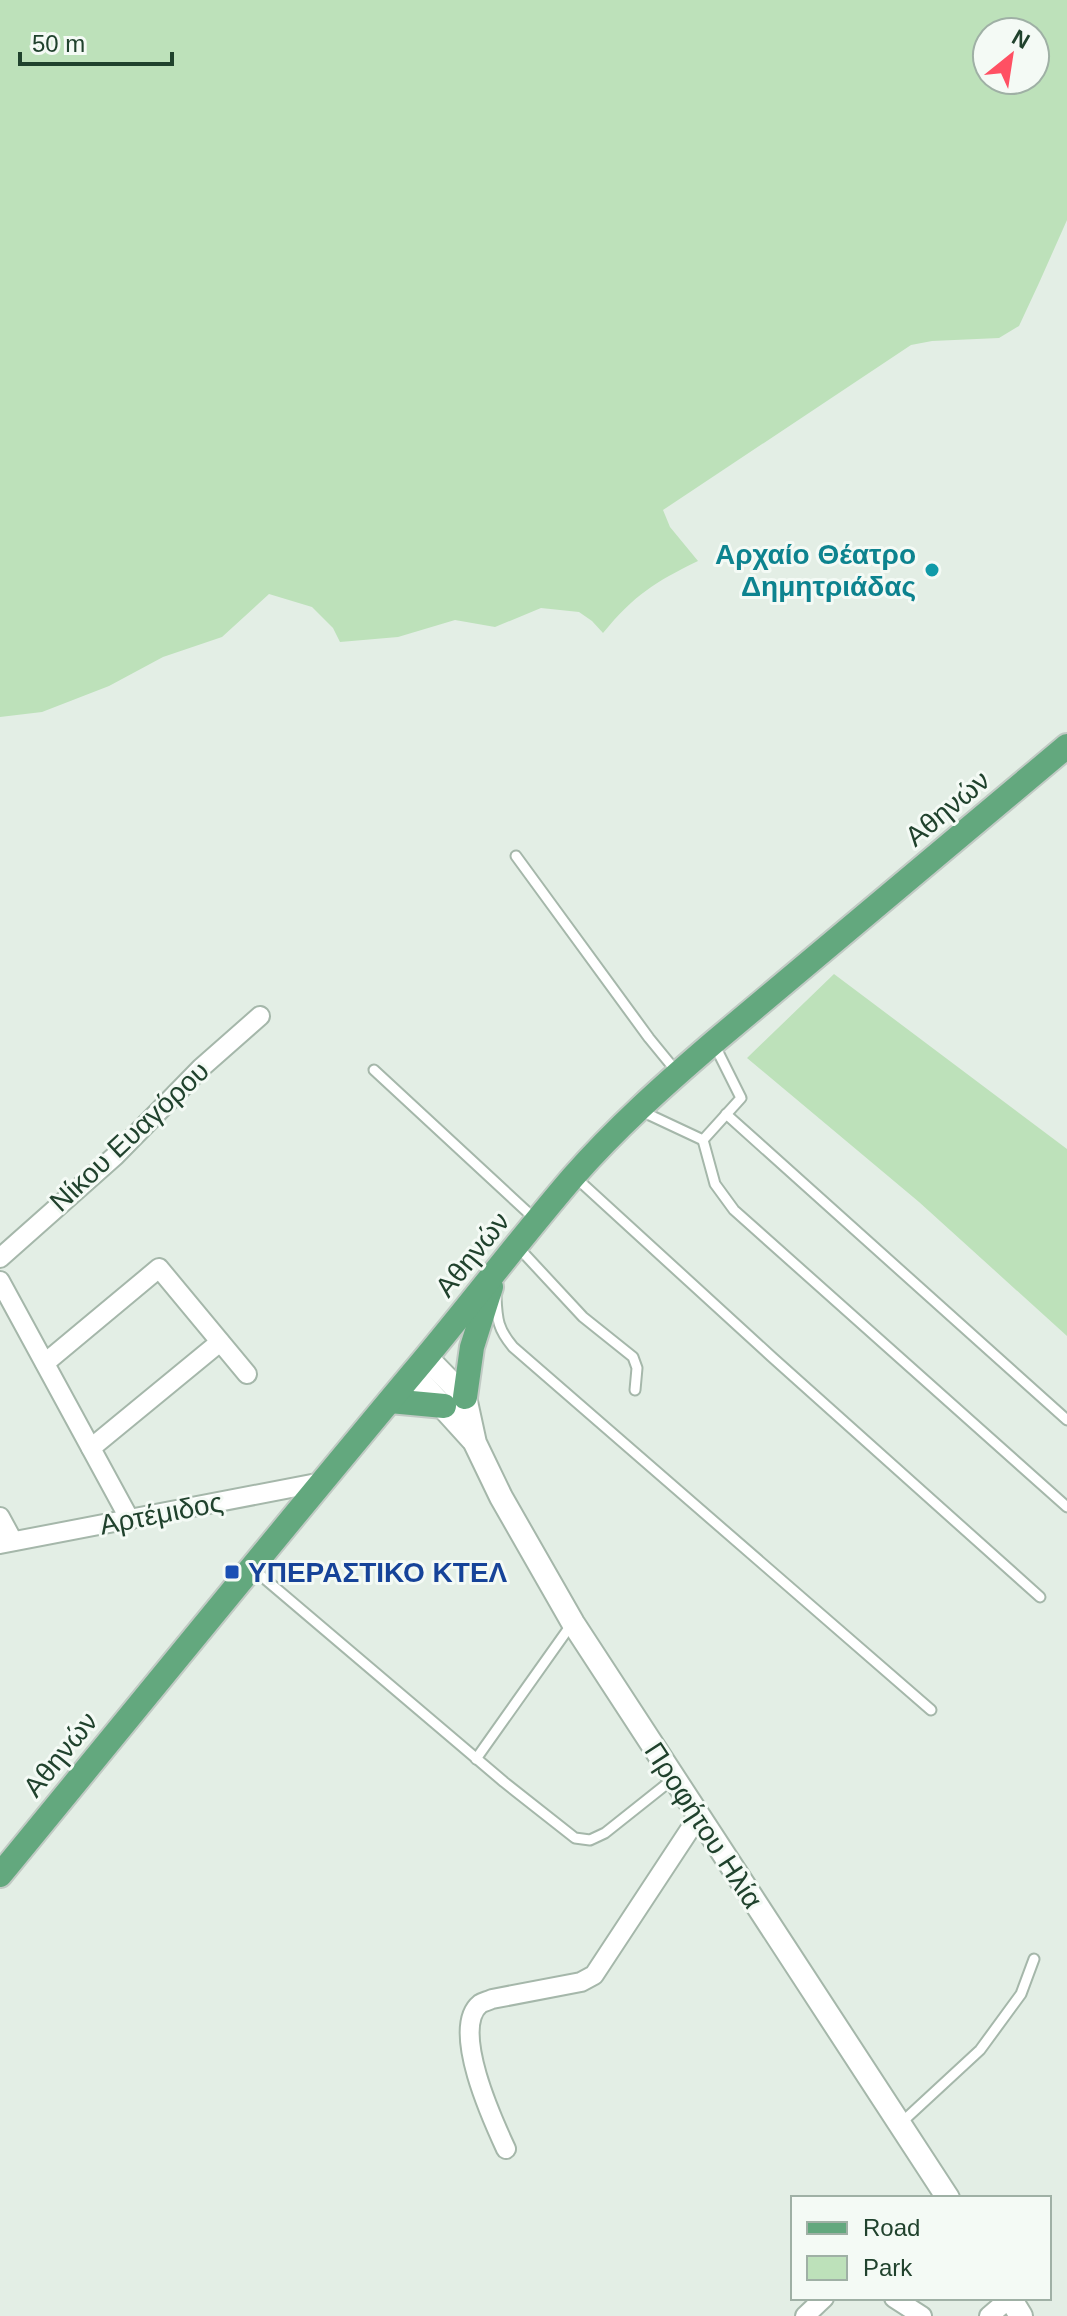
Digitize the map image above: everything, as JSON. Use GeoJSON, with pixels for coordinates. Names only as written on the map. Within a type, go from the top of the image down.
{"type":"FeatureCollection","features":[{"type":"Feature","properties":{"kind":"main road","name":"Αθηνών"},"geometry":{"type":"LineString","coordinates":[[0,1875],[574,1176],[638,1110],[713,1043],[1067,746]]}},
{"type":"Feature","properties":{"kind":"main road"},"geometry":{"type":"LineString","coordinates":[[390,1401],[454,1402],[495,1274]]}},
{"type":"Feature","properties":{"kind":"street","name":"Νίκου Ευαγόρου"},"geometry":{"type":"LineString","coordinates":[[0,1258],[115,1156],[201,1068],[260,1016]]}},
{"type":"Feature","properties":{"kind":"street"},"geometry":{"type":"LineString","coordinates":[[45,1363],[159,1268],[247,1374]]}},
{"type":"Feature","properties":{"kind":"street"},"geometry":{"type":"LineString","coordinates":[[0,1281],[130,1520]]}},
{"type":"Feature","properties":{"kind":"street"},"geometry":{"type":"LineString","coordinates":[[91,1448],[220,1342]]}},
{"type":"Feature","properties":{"kind":"street"},"geometry":{"type":"LineString","coordinates":[[420,1366],[454,1402]]}},
{"type":"Feature","properties":{"kind":"street","name":"Προφήτου Ηλία"},"geometry":{"type":"LineString","coordinates":[[454,1402],[501,1497],[573,1623],[901,2123],[942,2196]]}},
{"type":"Feature","properties":{"kind":"street","name":"Αρτέμιδος"},"geometry":{"type":"LineString","coordinates":[[6,1543],[322,1482]]}},
{"type":"Feature","properties":{"kind":"street"},"geometry":{"type":"LineString","coordinates":[[0,1517],[6,1543]]}},
{"type":"Feature","properties":{"kind":"street"},"geometry":{"type":"LineString","coordinates":[[506,2149],[482,2092],[469,2034],[472,2016],[480,2005],[492,1999],[581,1982],[594,1975],[698,1817]]}},
{"type":"Feature","properties":{"kind":"street"},"geometry":{"type":"LineString","coordinates":[[805,2316],[822,2300]]}},
{"type":"Feature","properties":{"kind":"street"},"geometry":{"type":"LineString","coordinates":[[897,2300],[922,2316]]}},
{"type":"Feature","properties":{"kind":"street"},"geometry":{"type":"LineString","coordinates":[[989,2316],[1008,2300]]}},
{"type":"Feature","properties":{"kind":"lane"},"geometry":{"type":"LineString","coordinates":[[516,856],[678,1074]]}},
{"type":"Feature","properties":{"kind":"lane"},"geometry":{"type":"LineString","coordinates":[[703,1140],[741,1098],[713,1043]]}},
{"type":"Feature","properties":{"kind":"lane"},"geometry":{"type":"LineString","coordinates":[[374,1070],[537,1220]]}},
{"type":"Feature","properties":{"kind":"lane"},"geometry":{"type":"LineString","coordinates":[[638,1110],[703,1140],[715,1184],[734,1210],[1067,1507]]}},
{"type":"Feature","properties":{"kind":"lane"},"geometry":{"type":"LineString","coordinates":[[726,1114],[1067,1420]]}},
{"type":"Feature","properties":{"kind":"lane"},"geometry":{"type":"LineString","coordinates":[[574,1176],[1040,1597]]}},
{"type":"Feature","properties":{"kind":"lane"},"geometry":{"type":"LineString","coordinates":[[517,1246],[583,1317],[633,1357],[637,1368],[635,1390]]}},
{"type":"Feature","properties":{"kind":"lane"},"geometry":{"type":"LineString","coordinates":[[495,1274],[497,1318],[501,1332],[513,1347],[931,1710]]}},
{"type":"Feature","properties":{"kind":"lane"},"geometry":{"type":"LineString","coordinates":[[252,1568],[476,1759],[575,1838],[590,1840],[605,1833],[673,1779]]}},
{"type":"Feature","properties":{"kind":"lane"},"geometry":{"type":"LineString","coordinates":[[476,1759],[573,1623]]}},
{"type":"Feature","properties":{"kind":"lane"},"geometry":{"type":"LineString","coordinates":[[901,2123],[980,2050],[1021,1994],[1034,1959]]}},
{"type":"Feature","properties":{"kind":"green space"},"geometry":{"type":"Polygon","coordinates":[[[0,0],[1067,0],[1067,220],[1019,326],[999,338],[911,345],[663,510],[670,527],[698,561],[646,591],[603,633],[579,612],[541,608],[495,627],[455,620],[398,637],[340,642],[333,628],[312,607],[269,594],[222,637],[163,657],[109,686],[42,712],[0,717],[0,0]]]}},
{"type":"Feature","properties":{"kind":"green space"},"geometry":{"type":"Polygon","coordinates":[[[834,974],[1067,1149],[1067,1336],[919,1202],[747,1058],[834,974]]]}},
{"type":"Feature","properties":{"kind":"place","name":"Αρχαίο Θέατρο Δημητριάδας"},"geometry":{"type":"Point","coordinates":[932,570]}},
{"type":"Feature","properties":{"kind":"place","name":"ΥΠΕΡΑΣΤΙΚΟ ΚΤΕΛ"},"geometry":{"type":"Point","coordinates":[232,1572]}}]}
